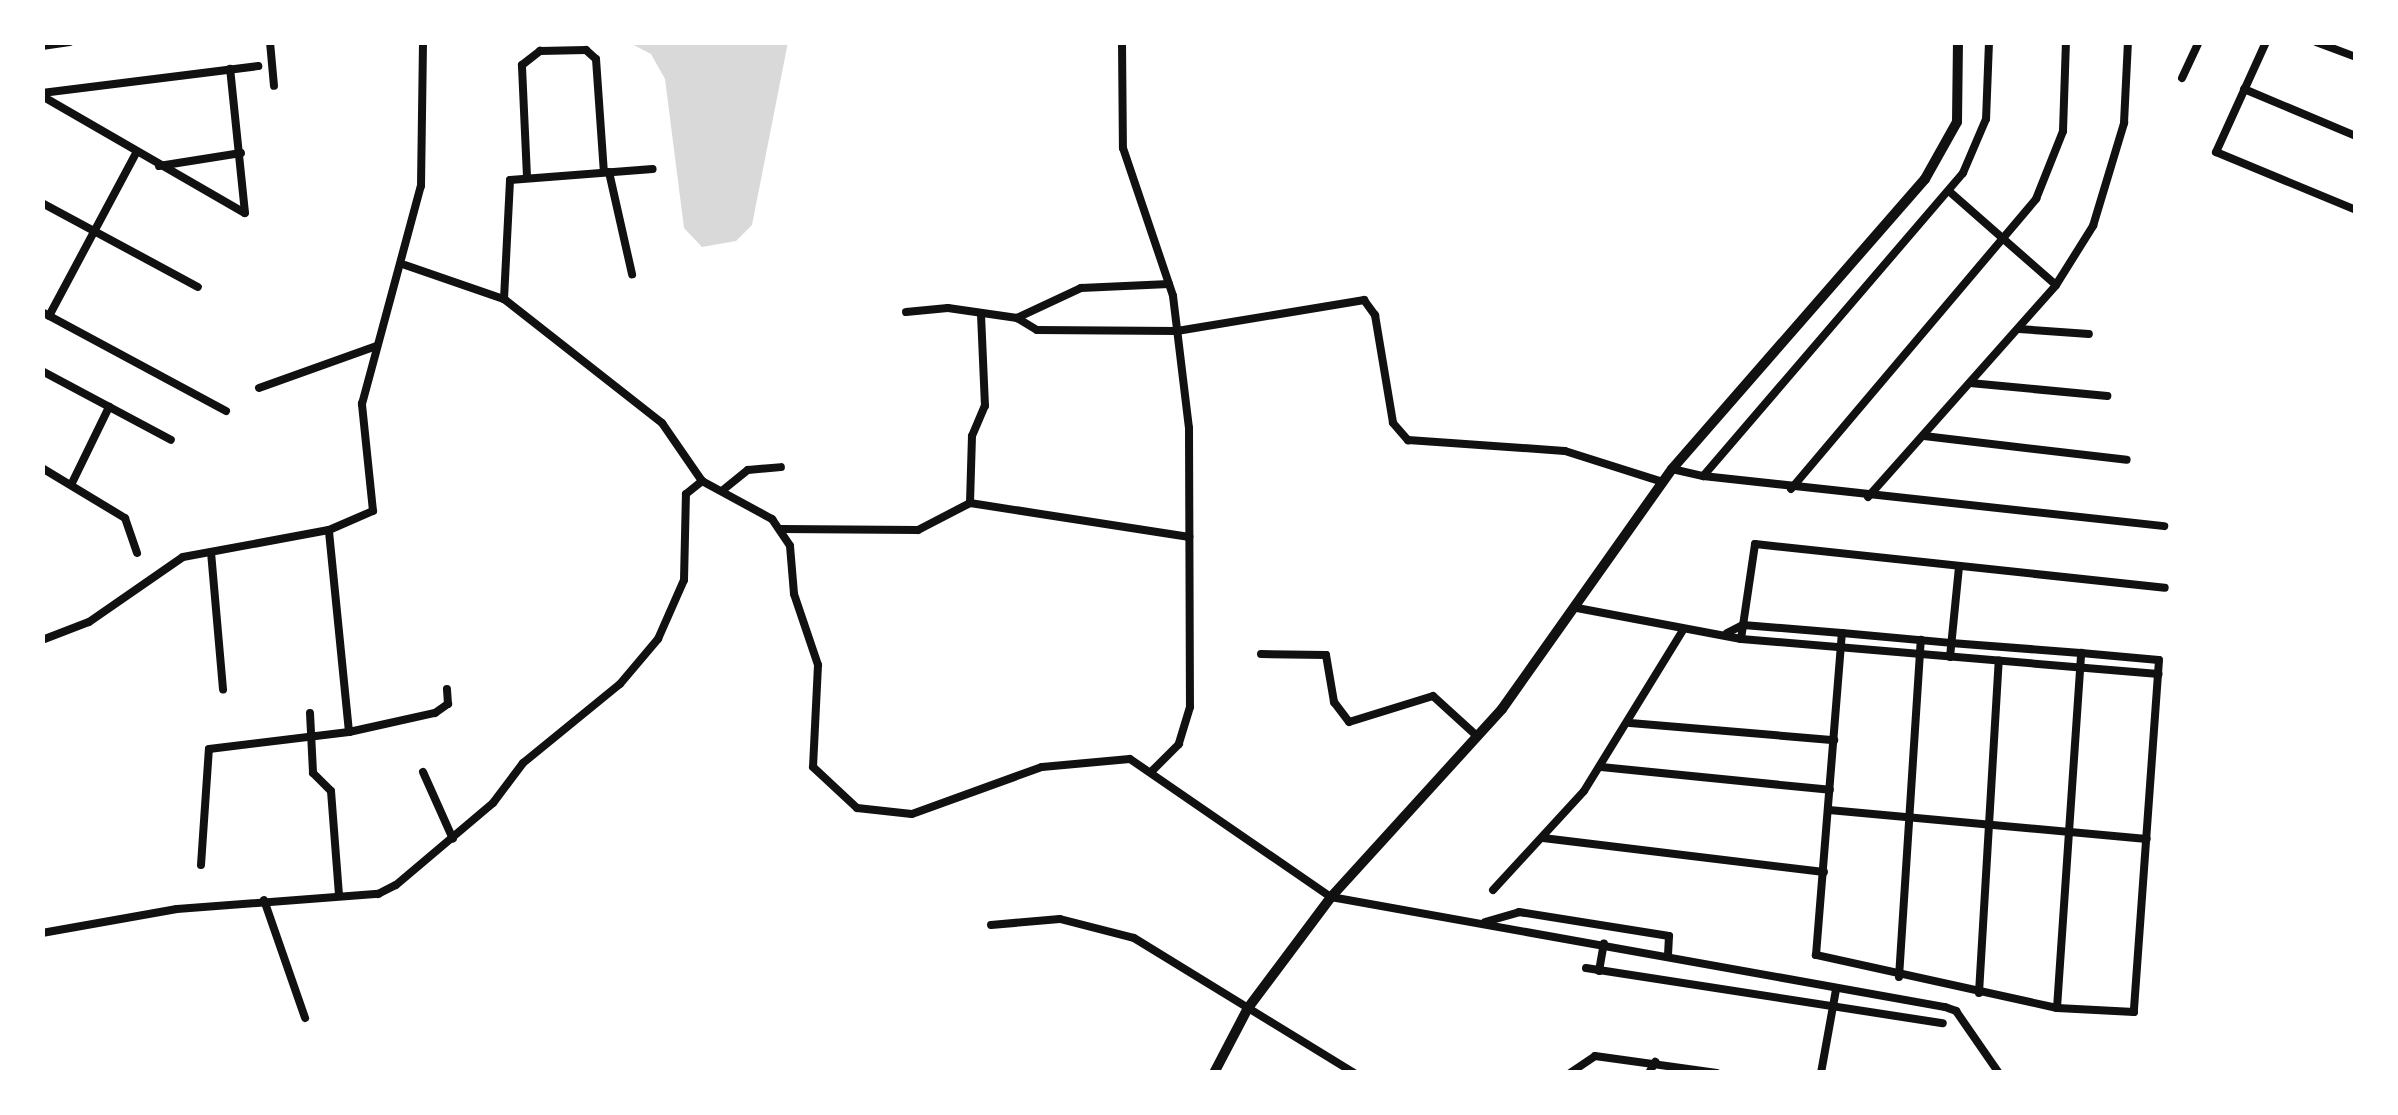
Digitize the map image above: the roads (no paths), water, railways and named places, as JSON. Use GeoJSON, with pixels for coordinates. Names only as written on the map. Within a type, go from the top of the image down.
{"type":"FeatureCollection","features":[{"type":"Feature","properties":{"kind":"street"},"geometry":{"type":"LineString","coordinates":[[42,46],[70,42]]}},
{"type":"Feature","properties":{"kind":"street"},"geometry":{"type":"LineString","coordinates":[[274,86],[271,46],[280,42]]}},
{"type":"Feature","properties":{"kind":"street"},"geometry":{"type":"LineString","coordinates":[[42,640],[89,622],[170,562],[329,530],[376,506],[362,404],[405,266],[423,165],[423,42]]}},
{"type":"Feature","properties":{"kind":"street"},"geometry":{"type":"LineString","coordinates":[[1122,42],[1124,148],[1169,284],[1189,428],[1190,707],[1179,744],[1153,770]]}},
{"type":"Feature","properties":{"kind":"street"},"geometry":{"type":"LineString","coordinates":[[1214,1073],[1248,1008],[1331,897],[1478,737],[1576,608],[1672,469],[1937,162],[1960,105],[1958,42]]}},
{"type":"Feature","properties":{"kind":"street"},"geometry":{"type":"LineString","coordinates":[[1703,476],[1950,192],[1986,119],[1989,42]]}},
{"type":"Feature","properties":{"kind":"street"},"geometry":{"type":"LineString","coordinates":[[1790,489],[2006,240],[2036,199],[2057,148],[2066,42]]}},
{"type":"Feature","properties":{"kind":"street"},"geometry":{"type":"LineString","coordinates":[[1868,497],[2056,285],[2114,175],[2128,42]]}},
{"type":"Feature","properties":{"kind":"street"},"geometry":{"type":"LineString","coordinates":[[2182,78],[2198,42]]}},
{"type":"Feature","properties":{"kind":"street"},"geometry":{"type":"LineString","coordinates":[[2266,42],[2216,152],[2356,210]]}},
{"type":"Feature","properties":{"kind":"street"},"geometry":{"type":"LineString","coordinates":[[2316,42],[2356,57]]}},
{"type":"Feature","properties":{"kind":"street"},"geometry":{"type":"LineString","coordinates":[[527,177],[522,65],[540,46],[586,50],[596,59],[606,172],[632,274]]}},
{"type":"Feature","properties":{"kind":"street"},"geometry":{"type":"LineString","coordinates":[[42,95],[258,66]]}},
{"type":"Feature","properties":{"kind":"street"},"geometry":{"type":"LineString","coordinates":[[42,95],[245,213],[230,69]]}},
{"type":"Feature","properties":{"kind":"street"},"geometry":{"type":"LineString","coordinates":[[2244,89],[2356,136]]}},
{"type":"Feature","properties":{"kind":"street"},"geometry":{"type":"LineString","coordinates":[[136,153],[46,314],[226,411]]}},
{"type":"Feature","properties":{"kind":"street"},"geometry":{"type":"LineString","coordinates":[[160,166],[241,153]]}},
{"type":"Feature","properties":{"kind":"street"},"geometry":{"type":"LineString","coordinates":[[504,299],[506,185],[527,177],[652,169]]}},
{"type":"Feature","properties":{"kind":"street"},"geometry":{"type":"LineString","coordinates":[[1950,192],[2056,285]]}},
{"type":"Feature","properties":{"kind":"street"},"geometry":{"type":"LineString","coordinates":[[42,203],[198,287]]}},
{"type":"Feature","properties":{"kind":"street"},"geometry":{"type":"LineString","coordinates":[[405,266],[504,299],[662,423],[702,481],[781,529],[918,530],[970,503],[1189,537]]}},
{"type":"Feature","properties":{"kind":"street"},"geometry":{"type":"LineString","coordinates":[[1017,318],[1081,288],[1169,284]]}},
{"type":"Feature","properties":{"kind":"street"},"geometry":{"type":"LineString","coordinates":[[905,312],[1017,318],[1037,330],[1177,331],[1364,300],[1375,315],[1393,423],[1408,440],[1565,451],[1663,482]]}},
{"type":"Feature","properties":{"kind":"street"},"geometry":{"type":"LineString","coordinates":[[970,503],[972,436],[985,406],[980,313]]}},
{"type":"Feature","properties":{"kind":"street"},"geometry":{"type":"LineString","coordinates":[[2017,329],[2089,334]]}},
{"type":"Feature","properties":{"kind":"street"},"geometry":{"type":"LineString","coordinates":[[259,388],[377,346]]}},
{"type":"Feature","properties":{"kind":"street"},"geometry":{"type":"LineString","coordinates":[[42,371],[171,440]]}},
{"type":"Feature","properties":{"kind":"street"},"geometry":{"type":"LineString","coordinates":[[1968,383],[2107,396]]}},
{"type":"Feature","properties":{"kind":"street"},"geometry":{"type":"LineString","coordinates":[[72,483],[109,407]]}},
{"type":"Feature","properties":{"kind":"street"},"geometry":{"type":"LineString","coordinates":[[1923,435],[2127,460]]}},
{"type":"Feature","properties":{"kind":"street"},"geometry":{"type":"LineString","coordinates":[[42,467],[125,518],[137,553]]}},
{"type":"Feature","properties":{"kind":"street"},"geometry":{"type":"LineString","coordinates":[[723,490],[748,470],[781,467]]}},
{"type":"Feature","properties":{"kind":"street"},"geometry":{"type":"LineString","coordinates":[[1672,469],[1790,489],[2164,526]]}},
{"type":"Feature","properties":{"kind":"street"},"geometry":{"type":"LineString","coordinates":[[42,933],[264,900],[387,891],[453,839],[658,639],[684,580],[686,494],[702,481]]}},
{"type":"Feature","properties":{"kind":"street"},"geometry":{"type":"LineString","coordinates":[[781,529],[818,664],[810,753],[838,798],[893,816],[1061,762],[1113,756],[1153,770],[1331,897],[1956,1011],[1999,1073]]}},
{"type":"Feature","properties":{"kind":"street"},"geometry":{"type":"LineString","coordinates":[[329,530],[349,732]]}},
{"type":"Feature","properties":{"kind":"street"},"geometry":{"type":"LineString","coordinates":[[1741,639],[1755,544],[2165,588]]}},
{"type":"Feature","properties":{"kind":"street"},"geometry":{"type":"LineString","coordinates":[[211,552],[223,688]]}},
{"type":"Feature","properties":{"kind":"street"},"geometry":{"type":"LineString","coordinates":[[1951,656],[1959,567]]}},
{"type":"Feature","properties":{"kind":"street"},"geometry":{"type":"LineString","coordinates":[[1576,608],[1682,632],[1741,639],[2159,674]]}},
{"type":"Feature","properties":{"kind":"street"},"geometry":{"type":"LineString","coordinates":[[1726,634],[1743,625],[1842,633],[1952,643],[2081,653],[2159,660],[2136,1010],[2057,1008],[1899,977],[1816,955],[1842,633]]}},
{"type":"Feature","properties":{"kind":"street"},"geometry":{"type":"LineString","coordinates":[[1493,890],[1600,767],[1682,632]]}},
{"type":"Feature","properties":{"kind":"street"},"geometry":{"type":"LineString","coordinates":[[1899,977],[1921,640]]}},
{"type":"Feature","properties":{"kind":"street"},"geometry":{"type":"LineString","coordinates":[[2057,1008],[2081,653]]}},
{"type":"Feature","properties":{"kind":"street"},"geometry":{"type":"LineString","coordinates":[[1262,654],[1326,655],[1334,702],[1349,722],[1432,696],[1478,737]]}},
{"type":"Feature","properties":{"kind":"street"},"geometry":{"type":"LineString","coordinates":[[1979,993],[2000,661]]}},
{"type":"Feature","properties":{"kind":"street"},"geometry":{"type":"LineString","coordinates":[[201,865],[209,749],[349,732],[436,713],[448,704],[447,689]]}},
{"type":"Feature","properties":{"kind":"street"},"geometry":{"type":"LineString","coordinates":[[310,712],[313,773],[331,791],[339,896]]}},
{"type":"Feature","properties":{"kind":"street"},"geometry":{"type":"LineString","coordinates":[[1630,723],[1834,740]]}},
{"type":"Feature","properties":{"kind":"street"},"geometry":{"type":"LineString","coordinates":[[1600,767],[1830,790]]}},
{"type":"Feature","properties":{"kind":"street"},"geometry":{"type":"LineString","coordinates":[[423,772],[453,839]]}},
{"type":"Feature","properties":{"kind":"street"},"geometry":{"type":"LineString","coordinates":[[1829,810],[2147,839]]}},
{"type":"Feature","properties":{"kind":"street"},"geometry":{"type":"LineString","coordinates":[[1541,838],[1824,872]]}},
{"type":"Feature","properties":{"kind":"street"},"geometry":{"type":"LineString","coordinates":[[264,900],[305,1018]]}},
{"type":"Feature","properties":{"kind":"street"},"geometry":{"type":"LineString","coordinates":[[1484,923],[1519,912],[1669,936],[1668,955]]}},
{"type":"Feature","properties":{"kind":"street"},"geometry":{"type":"LineString","coordinates":[[991,926],[1060,919],[1099,925],[1354,1073]]}},
{"type":"Feature","properties":{"kind":"street"},"geometry":{"type":"LineString","coordinates":[[1599,970],[1604,944]]}},
{"type":"Feature","properties":{"kind":"street"},"geometry":{"type":"LineString","coordinates":[[1586,968],[1943,1023]]}},
{"type":"Feature","properties":{"kind":"street"},"geometry":{"type":"LineString","coordinates":[[1820,1073],[1836,989]]}},
{"type":"Feature","properties":{"kind":"street"},"geometry":{"type":"LineString","coordinates":[[1570,1073],[1594,1056],[1717,1073]]}},
{"type":"Feature","properties":{"kind":"street"},"geometry":{"type":"LineString","coordinates":[[1649,1073],[1655,1062]]}}]}
